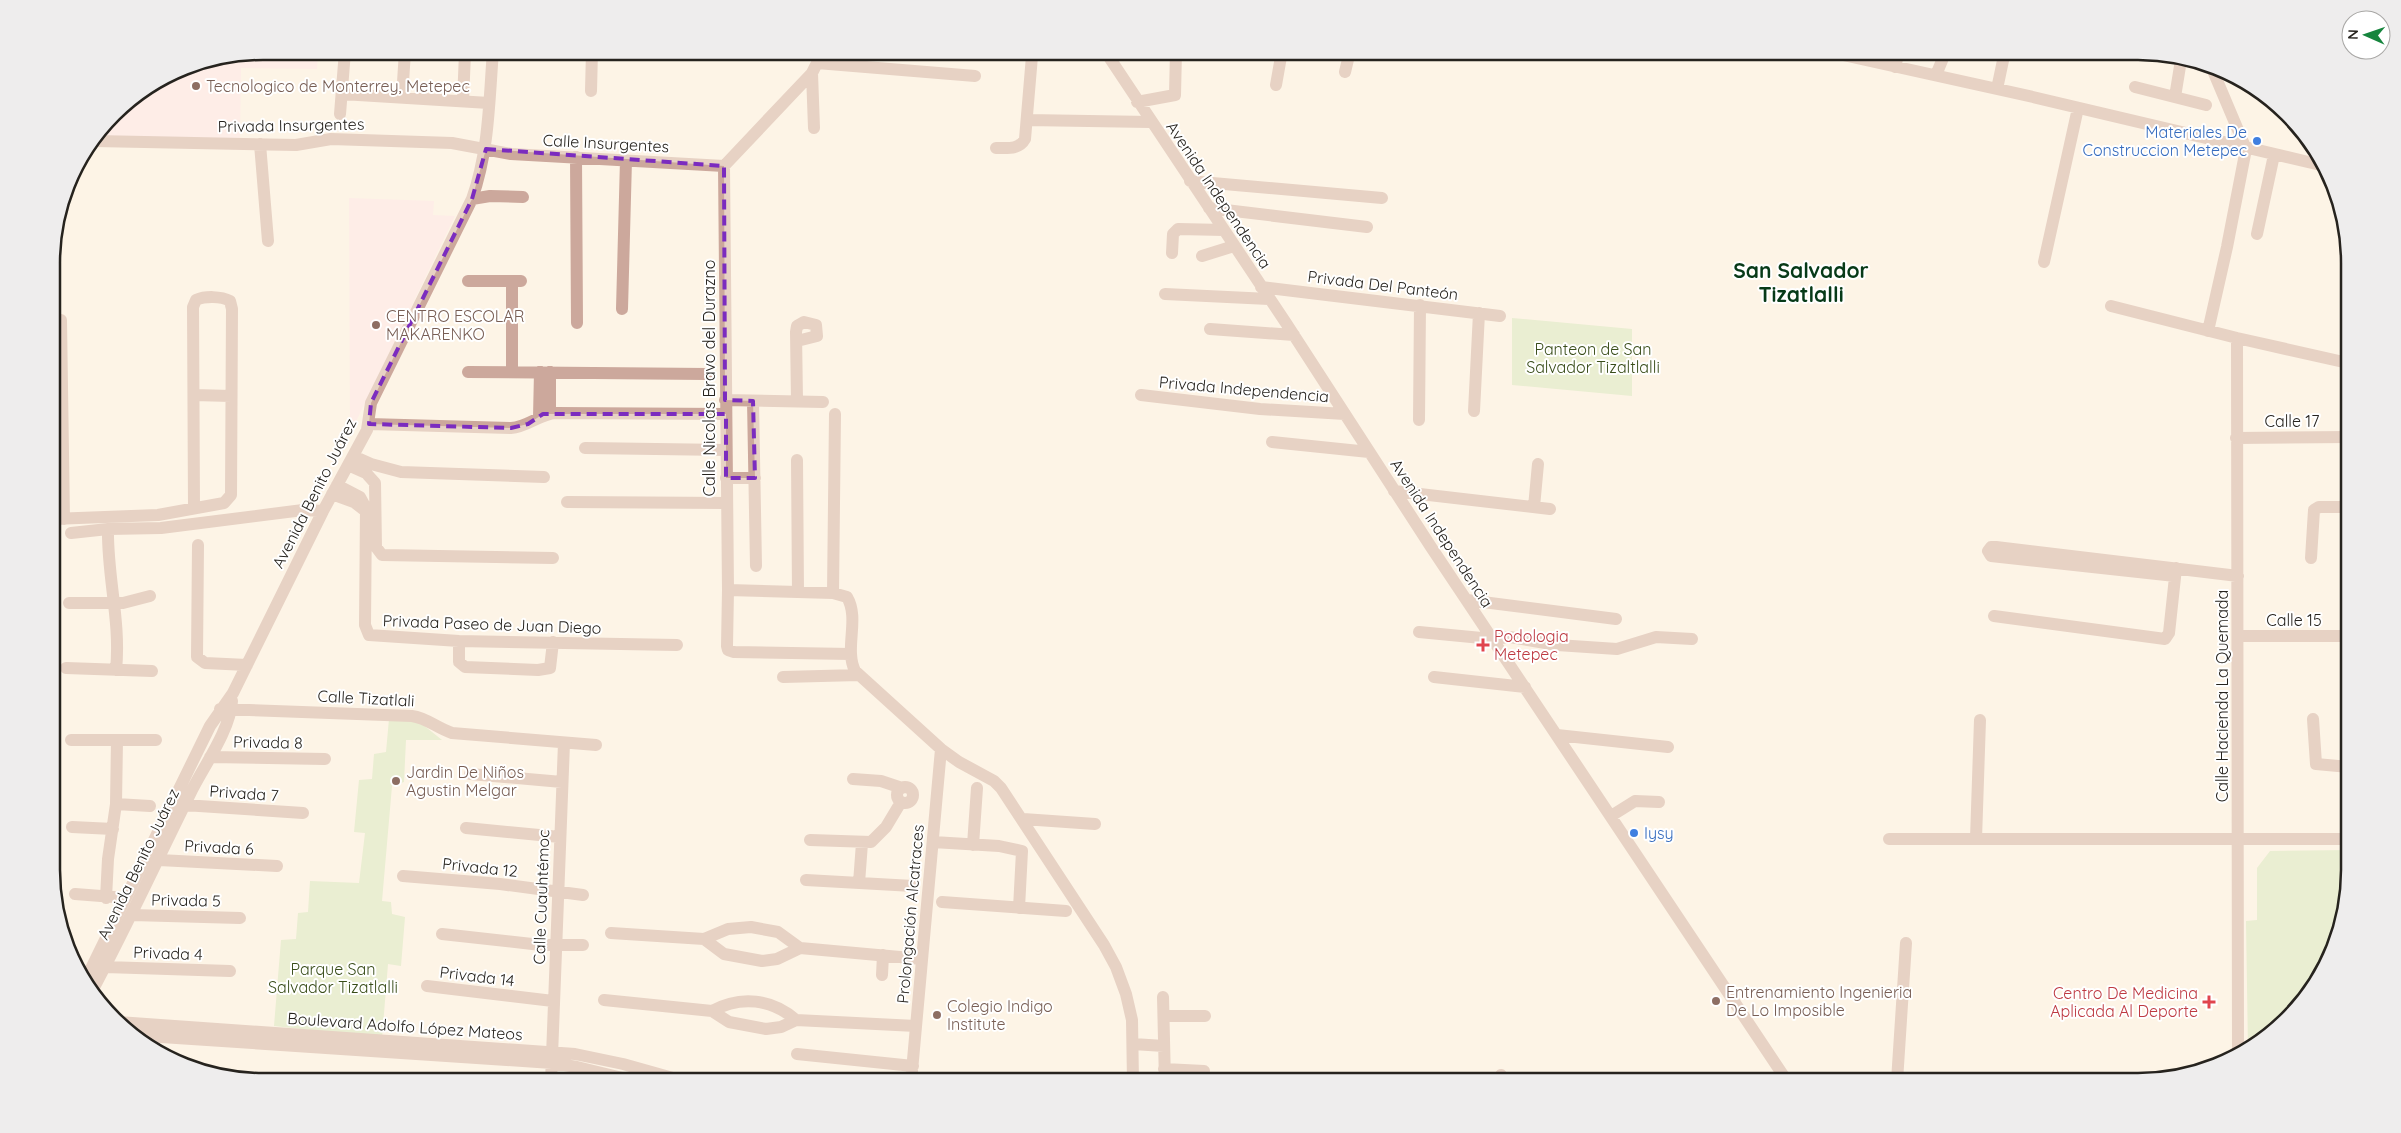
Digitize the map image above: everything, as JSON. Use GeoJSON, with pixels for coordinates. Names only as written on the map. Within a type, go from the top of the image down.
{"type":"FeatureCollection","features":[{"type":"Feature","properties":{"kind":"street"},"geometry":{"type":"LineString","coordinates":[[340,114],[344,60]]}},
{"type":"Feature","properties":{"kind":"street"},"geometry":{"type":"LineString","coordinates":[[402,98],[404,60]]}},
{"type":"Feature","properties":{"kind":"street"},"geometry":{"type":"LineString","coordinates":[[462,101],[465,60]]}},
{"type":"Feature","properties":{"kind":"street","name":"Avenida Benito Juárez"},"geometry":{"type":"LineString","coordinates":[[88,973],[121,907],[189,782],[322,511],[369,424],[372,403],[472,199],[481,173],[486,149],[492,60]]}},
{"type":"Feature","properties":{"kind":"street"},"geometry":{"type":"LineString","coordinates":[[591,91],[592,60]]}},
{"type":"Feature","properties":{"kind":"street"},"geometry":{"type":"LineString","coordinates":[[996,148],[1013,148],[1021,145],[1025,139],[1032,60]]}},
{"type":"Feature","properties":{"kind":"street","name":"Avenida Independencia"},"geometry":{"type":"LineString","coordinates":[[1111,60],[1150,122],[1294,335],[1394,491],[1782,1073]]}},
{"type":"Feature","properties":{"kind":"street"},"geometry":{"type":"LineString","coordinates":[[1137,102],[1175,95],[1176,60]]}},
{"type":"Feature","properties":{"kind":"street"},"geometry":{"type":"LineString","coordinates":[[1276,85],[1280,60]]}},
{"type":"Feature","properties":{"kind":"street"},"geometry":{"type":"LineString","coordinates":[[1345,72],[1348,60]]}},
{"type":"Feature","properties":{"kind":"street"},"geometry":{"type":"LineString","coordinates":[[1875,60],[1895,67],[2315,164]]}},
{"type":"Feature","properties":{"kind":"street"},"geometry":{"type":"LineString","coordinates":[[1895,67],[1897,60]]}},
{"type":"Feature","properties":{"kind":"street"},"geometry":{"type":"LineString","coordinates":[[1936,75],[1942,60]]}},
{"type":"Feature","properties":{"kind":"street"},"geometry":{"type":"LineString","coordinates":[[1997,89],[2003,60]]}},
{"type":"Feature","properties":{"kind":"street"},"geometry":{"type":"LineString","coordinates":[[816,63],[976,76]]}},
{"type":"Feature","properties":{"kind":"street"},"geometry":{"type":"LineString","coordinates":[[814,128],[816,63]]}},
{"type":"Feature","properties":{"kind":"street"},"geometry":{"type":"LineString","coordinates":[[724,166],[816,63]]}},
{"type":"Feature","properties":{"kind":"street"},"geometry":{"type":"LineString","coordinates":[[2175,97],[2180,65]]}},
{"type":"Feature","properties":{"kind":"street"},"geometry":{"type":"LineString","coordinates":[[2208,331],[2246,149],[2214,74]]}},
{"type":"Feature","properties":{"kind":"street"},"geometry":{"type":"LineString","coordinates":[[2135,87],[2206,105]]}},
{"type":"Feature","properties":{"kind":"street"},"geometry":{"type":"LineString","coordinates":[[342,94],[489,103]]}},
{"type":"Feature","properties":{"kind":"street"},"geometry":{"type":"LineString","coordinates":[[2044,262],[2078,108]]}},
{"type":"Feature","properties":{"kind":"street"},"geometry":{"type":"LineString","coordinates":[[1027,120],[1150,122]]}},
{"type":"Feature","properties":{"kind":"street","name":"Privada Insurgentes"},"geometry":{"type":"LineString","coordinates":[[100,141],[302,144],[332,138],[452,143],[486,149]]}},
{"type":"Feature","properties":{"kind":"street"},"geometry":{"type":"LineString","coordinates":[[260,144],[268,241]]}},
{"type":"Feature","properties":{"kind":"street","name":"Calle Insurgentes"},"geometry":{"type":"LineString","coordinates":[[486,149],[511,154],[724,166]]}},
{"type":"Feature","properties":{"kind":"street"},"geometry":{"type":"LineString","coordinates":[[2257,234],[2274,155]]}},
{"type":"Feature","properties":{"kind":"street"},"geometry":{"type":"LineString","coordinates":[[576,157],[578,323]]}},
{"type":"Feature","properties":{"kind":"street"},"geometry":{"type":"LineString","coordinates":[[622,308],[626,160]]}},
{"type":"Feature","properties":{"kind":"street","name":"Calle Nicolas Bravo del Durazno"},"geometry":{"type":"LineString","coordinates":[[724,166],[728,590],[726,642],[728,650],[734,652],[851,654]]}},
{"type":"Feature","properties":{"kind":"street"},"geometry":{"type":"LineString","coordinates":[[1190,181],[1382,198]]}},
{"type":"Feature","properties":{"kind":"street"},"geometry":{"type":"LineString","coordinates":[[472,199],[490,196],[522,197]]}},
{"type":"Feature","properties":{"kind":"street"},"geometry":{"type":"LineString","coordinates":[[1209,208],[1367,227]]}},
{"type":"Feature","properties":{"kind":"street"},"geometry":{"type":"LineString","coordinates":[[1172,253],[1173,234],[1178,229],[1224,230]]}},
{"type":"Feature","properties":{"kind":"street"},"geometry":{"type":"LineString","coordinates":[[1202,256],[1234,246]]}},
{"type":"Feature","properties":{"kind":"street"},"geometry":{"type":"LineString","coordinates":[[468,281],[517,281],[512,372]]}},
{"type":"Feature","properties":{"kind":"street","name":"Privada Del Panteón"},"geometry":{"type":"LineString","coordinates":[[1261,287],[1500,316]]}},
{"type":"Feature","properties":{"kind":"street"},"geometry":{"type":"LineString","coordinates":[[1165,294],[1269,299]]}},
{"type":"Feature","properties":{"kind":"street"},"geometry":{"type":"LineString","coordinates":[[60,519],[158,515],[224,503],[230,497],[232,309],[230,301],[222,298],[200,299],[194,303],[194,508]]}},
{"type":"Feature","properties":{"kind":"street"},"geometry":{"type":"LineString","coordinates":[[1419,420],[1420,305]]}},
{"type":"Feature","properties":{"kind":"street"},"geometry":{"type":"LineString","coordinates":[[2111,306],[2237,338],[2341,361]]}},
{"type":"Feature","properties":{"kind":"street"},"geometry":{"type":"LineString","coordinates":[[1474,411],[1479,313]]}},
{"type":"Feature","properties":{"kind":"street"},"geometry":{"type":"LineString","coordinates":[[60,370],[61,320]]}},
{"type":"Feature","properties":{"kind":"street"},"geometry":{"type":"LineString","coordinates":[[1210,330],[1294,335]]}},
{"type":"Feature","properties":{"kind":"street","name":"Calle Hacienda La Quemada"},"geometry":{"type":"LineString","coordinates":[[2237,338],[2238,1047]]}},
{"type":"Feature","properties":{"kind":"street"},"geometry":{"type":"LineString","coordinates":[[796,401],[797,342]]}},
{"type":"Feature","properties":{"kind":"street"},"geometry":{"type":"LineString","coordinates":[[468,372],[707,374]]}},
{"type":"Feature","properties":{"kind":"street"},"geometry":{"type":"LineString","coordinates":[[544,415],[545,372]]}},
{"type":"Feature","properties":{"kind":"street"},"geometry":{"type":"LineString","coordinates":[[194,395],[231,396]]}},
{"type":"Feature","properties":{"kind":"street","name":"Privada Independencia"},"geometry":{"type":"LineString","coordinates":[[1141,395],[1260,409],[1345,414]]}},
{"type":"Feature","properties":{"kind":"street"},"geometry":{"type":"LineString","coordinates":[[725,400],[823,402]]}},
{"type":"Feature","properties":{"kind":"street"},"geometry":{"type":"LineString","coordinates":[[754,401],[756,566]]}},
{"type":"Feature","properties":{"kind":"street"},"geometry":{"type":"LineString","coordinates":[[369,424],[511,428],[528,424],[544,415],[726,414]]}},
{"type":"Feature","properties":{"kind":"street"},"geometry":{"type":"LineString","coordinates":[[833,593],[835,414]]}},
{"type":"Feature","properties":{"kind":"street","name":"Calle 17"},"geometry":{"type":"LineString","coordinates":[[2236,438],[2341,437]]}},
{"type":"Feature","properties":{"kind":"street"},"geometry":{"type":"LineString","coordinates":[[1272,442],[1369,452]]}},
{"type":"Feature","properties":{"kind":"street"},"geometry":{"type":"LineString","coordinates":[[585,448],[726,450]]}},
{"type":"Feature","properties":{"kind":"street"},"geometry":{"type":"LineString","coordinates":[[350,461],[375,458],[388,468],[406,472],[544,477]]}},
{"type":"Feature","properties":{"kind":"street"},"geometry":{"type":"LineString","coordinates":[[797,460],[798,592]]}},
{"type":"Feature","properties":{"kind":"street"},"geometry":{"type":"LineString","coordinates":[[350,461],[370,476],[375,483],[376,547],[382,555],[553,558]]}},
{"type":"Feature","properties":{"kind":"street"},"geometry":{"type":"LineString","coordinates":[[1534,507],[1538,464]]}},
{"type":"Feature","properties":{"kind":"street"},"geometry":{"type":"LineString","coordinates":[[726,478],[755,478]]}},
{"type":"Feature","properties":{"kind":"street","name":"Privada Paseo de Juan Diego"},"geometry":{"type":"LineString","coordinates":[[335,489],[360,497],[364,504],[366,513],[366,632],[372,636],[458,641],[677,645]]}},
{"type":"Feature","properties":{"kind":"street"},"geometry":{"type":"LineString","coordinates":[[1394,491],[1550,509]]}},
{"type":"Feature","properties":{"kind":"street"},"geometry":{"type":"LineString","coordinates":[[567,502],[726,503]]}},
{"type":"Feature","properties":{"kind":"street"},"geometry":{"type":"LineString","coordinates":[[2311,558],[2314,510],[2319,507],[2341,508]]}},
{"type":"Feature","properties":{"kind":"street"},"geometry":{"type":"LineString","coordinates":[[71,533],[110,529],[161,528],[303,510],[322,511]]}},
{"type":"Feature","properties":{"kind":"street"},"geometry":{"type":"LineString","coordinates":[[110,529],[113,604],[118,636],[116,670]]}},
{"type":"Feature","properties":{"kind":"street"},"geometry":{"type":"LineString","coordinates":[[198,545],[197,657],[205,663],[247,665]]}},
{"type":"Feature","properties":{"kind":"street"},"geometry":{"type":"LineString","coordinates":[[2075,560],[1992,556],[1988,551],[1994,546],[2075,560],[2175,572],[2238,576]]}},
{"type":"Feature","properties":{"kind":"street"},"geometry":{"type":"LineString","coordinates":[[1994,616],[2164,639],[2169,633],[2175,572]]}},
{"type":"Feature","properties":{"kind":"street"},"geometry":{"type":"LineString","coordinates":[[728,590],[833,593],[842,594],[850,601],[851,654],[853,666],[859,676],[942,749],[959,762],[994,781],[1023,819],[1104,945],[1116,967],[1126,994],[1132,1020],[1132,1073]]}},
{"type":"Feature","properties":{"kind":"street"},"geometry":{"type":"LineString","coordinates":[[69,603],[113,604],[132,602],[150,596]]}},
{"type":"Feature","properties":{"kind":"street"},"geometry":{"type":"LineString","coordinates":[[1467,600],[1616,620]]}},
{"type":"Feature","properties":{"kind":"street"},"geometry":{"type":"LineString","coordinates":[[1419,632],[1492,638],[1510,637],[1557,645],[1617,649],[1656,636],[1692,639]]}},
{"type":"Feature","properties":{"kind":"street","name":"Calle 15"},"geometry":{"type":"LineString","coordinates":[[2238,636],[2341,636]]}},
{"type":"Feature","properties":{"kind":"street"},"geometry":{"type":"LineString","coordinates":[[458,641],[459,662],[465,667],[538,670],[550,668],[553,642]]}},
{"type":"Feature","properties":{"kind":"street"},"geometry":{"type":"LineString","coordinates":[[66,668],[152,671]]}},
{"type":"Feature","properties":{"kind":"street"},"geometry":{"type":"LineString","coordinates":[[783,677],[859,676]]}},
{"type":"Feature","properties":{"kind":"street"},"geometry":{"type":"LineString","coordinates":[[1434,677],[1524,687]]}},
{"type":"Feature","properties":{"kind":"street","name":"Avenida Benito Juárez"},"geometry":{"type":"LineString","coordinates":[[95,985],[159,860],[184,805],[189,782],[210,757],[226,709]]}},
{"type":"Feature","properties":{"kind":"street","name":"Calle Tizatlali"},"geometry":{"type":"LineString","coordinates":[[226,709],[412,716],[422,717],[442,729],[452,732],[596,745]]}},
{"type":"Feature","properties":{"kind":"street"},"geometry":{"type":"LineString","coordinates":[[2313,719],[2316,764],[2341,766]]}},
{"type":"Feature","properties":{"kind":"street"},"geometry":{"type":"LineString","coordinates":[[1976,839],[1980,720]]}},
{"type":"Feature","properties":{"kind":"street"},"geometry":{"type":"LineString","coordinates":[[1557,735],[1668,747]]}},
{"type":"Feature","properties":{"kind":"street"},"geometry":{"type":"LineString","coordinates":[[71,740],[156,740]]}},
{"type":"Feature","properties":{"kind":"street"},"geometry":{"type":"LineString","coordinates":[[104,896],[116,804],[117,740]]}},
{"type":"Feature","properties":{"kind":"street","name":"Calle Cuauhtémoc"},"geometry":{"type":"LineString","coordinates":[[551,1073],[564,743]]}},
{"type":"Feature","properties":{"kind":"street","name":"Prolongación Alcatraces"},"geometry":{"type":"LineString","coordinates":[[912,1073],[942,749]]}},
{"type":"Feature","properties":{"kind":"street","name":"Privada 8"},"geometry":{"type":"LineString","coordinates":[[210,757],[325,759]]}},
{"type":"Feature","properties":{"kind":"street"},"geometry":{"type":"LineString","coordinates":[[470,774],[562,782]]}},
{"type":"Feature","properties":{"kind":"street"},"geometry":{"type":"LineString","coordinates":[[853,779],[881,781],[910,789],[913,796]]}},
{"type":"Feature","properties":{"kind":"street"},"geometry":{"type":"LineString","coordinates":[[901,802],[897,795],[902,788]]}},
{"type":"Feature","properties":{"kind":"street"},"geometry":{"type":"LineString","coordinates":[[972,845],[977,788]]}},
{"type":"Feature","properties":{"kind":"street"},"geometry":{"type":"LineString","coordinates":[[913,796],[937,797]]}},
{"type":"Feature","properties":{"kind":"street"},"geometry":{"type":"LineString","coordinates":[[901,802],[908,803],[913,796]]}},
{"type":"Feature","properties":{"kind":"street"},"geometry":{"type":"LineString","coordinates":[[1610,816],[1635,801],[1659,802]]}},
{"type":"Feature","properties":{"kind":"street"},"geometry":{"type":"LineString","coordinates":[[810,840],[862,843],[877,838],[901,802]]}},
{"type":"Feature","properties":{"kind":"street"},"geometry":{"type":"LineString","coordinates":[[116,804],[150,806]]}},
{"type":"Feature","properties":{"kind":"street","name":"Privada 7"},"geometry":{"type":"LineString","coordinates":[[184,805],[302,813]]}},
{"type":"Feature","properties":{"kind":"street"},"geometry":{"type":"LineString","coordinates":[[1023,819],[1095,824]]}},
{"type":"Feature","properties":{"kind":"street"},"geometry":{"type":"LineString","coordinates":[[72,826],[113,829]]}},
{"type":"Feature","properties":{"kind":"street"},"geometry":{"type":"LineString","coordinates":[[466,828],[560,837]]}},
{"type":"Feature","properties":{"kind":"street"},"geometry":{"type":"LineString","coordinates":[[1889,839],[2341,839]]}},
{"type":"Feature","properties":{"kind":"street"},"geometry":{"type":"LineString","coordinates":[[933,842],[1010,848],[1022,851],[1023,862],[1019,908]]}},
{"type":"Feature","properties":{"kind":"street"},"geometry":{"type":"LineString","coordinates":[[859,883],[862,843]]}},
{"type":"Feature","properties":{"kind":"street","name":"Privada 6"},"geometry":{"type":"LineString","coordinates":[[159,860],[277,866]]}},
{"type":"Feature","properties":{"kind":"street","name":"Privada 12"},"geometry":{"type":"LineString","coordinates":[[403,876],[500,884],[582,895]]}},
{"type":"Feature","properties":{"kind":"street"},"geometry":{"type":"LineString","coordinates":[[806,880],[913,886]]}},
{"type":"Feature","properties":{"kind":"street"},"geometry":{"type":"LineString","coordinates":[[75,894],[104,896],[121,907]]}},
{"type":"Feature","properties":{"kind":"street"},"geometry":{"type":"LineString","coordinates":[[942,902],[1066,911]]}},
{"type":"Feature","properties":{"kind":"street","name":"Privada 5"},"geometry":{"type":"LineString","coordinates":[[132,915],[240,918]]}},
{"type":"Feature","properties":{"kind":"street"},"geometry":{"type":"LineString","coordinates":[[611,933],[704,939],[728,929],[751,926],[778,932],[800,948]]}},
{"type":"Feature","properties":{"kind":"street"},"geometry":{"type":"LineString","coordinates":[[442,934],[555,945],[583,945]]}},
{"type":"Feature","properties":{"kind":"street"},"geometry":{"type":"LineString","coordinates":[[107,935],[118,943]]}},
{"type":"Feature","properties":{"kind":"street"},"geometry":{"type":"LineString","coordinates":[[704,939],[724,954],[762,961],[777,959],[800,948],[922,959]]}},
{"type":"Feature","properties":{"kind":"street"},"geometry":{"type":"LineString","coordinates":[[1898,1073],[1906,943]]}},
{"type":"Feature","properties":{"kind":"street"},"geometry":{"type":"LineString","coordinates":[[882,975],[883,955]]}},
{"type":"Feature","properties":{"kind":"street","name":"Privada 4"},"geometry":{"type":"LineString","coordinates":[[105,967],[230,971]]}},
{"type":"Feature","properties":{"kind":"street","name":"Privada 14"},"geometry":{"type":"LineString","coordinates":[[427,986],[553,1001]]}},
{"type":"Feature","properties":{"kind":"street"},"geometry":{"type":"LineString","coordinates":[[1162,997],[1164,1073]]}},
{"type":"Feature","properties":{"kind":"street"},"geometry":{"type":"LineString","coordinates":[[604,1000],[712,1011],[729,1022],[766,1029],[781,1027],[796,1020],[916,1026]]}},
{"type":"Feature","properties":{"kind":"street"},"geometry":{"type":"LineString","coordinates":[[712,1011],[736,1001],[751,1001],[783,1009],[796,1020]]}},
{"type":"Feature","properties":{"kind":"street"},"geometry":{"type":"LineString","coordinates":[[1164,1016],[1205,1016]]}},
{"type":"Feature","properties":{"kind":"street","name":"Boulevard Adolfo López Mateos"},"geometry":{"type":"LineString","coordinates":[[129,1023],[319,1043]]}},
{"type":"Feature","properties":{"kind":"street","name":"Boulevard Adolfo López Mateos"},"geometry":{"type":"LineString","coordinates":[[145,1036],[319,1043],[552,1057],[592,1057],[653,1073]]}},
{"type":"Feature","properties":{"kind":"street"},"geometry":{"type":"LineString","coordinates":[[1133,1044],[1164,1046]]}},
{"type":"Feature","properties":{"kind":"street"},"geometry":{"type":"LineString","coordinates":[[797,1054],[912,1066]]}},
{"type":"Feature","properties":{"kind":"street","name":"Boulevard Adolfo López Mateos"},"geometry":{"type":"LineString","coordinates":[[552,1057],[584,1073]]}},
{"type":"Feature","properties":{"kind":"street"},"geometry":{"type":"LineString","coordinates":[[590,1073],[592,1057]]}},
{"type":"Feature","properties":{"kind":"street"},"geometry":{"type":"LineString","coordinates":[[1184,1073],[1204,1071]]}},
{"type":"Feature","properties":{"kind":"highlighted area"},"geometry":{"type":"Polygon","coordinates":[[[486,149],[724,166],[725,400],[753,401],[755,478],[726,478],[726,414],[543,414],[528,424],[511,428],[369,424],[371,403],[472,199],[486,149]]]}},
{"type":"Feature","properties":{"kind":"shaded area","name":"Tecnologico de Monterrey, Metepec"},"geometry":{"type":"Polygon","coordinates":[[[249,60],[318,60],[317,69],[241,68],[240,139],[104,137],[119,119],[139,102],[161,87],[185,75],[210,67],[249,60]]]}},
{"type":"Feature","properties":{"kind":"shaded area","name":"CENTRO ESCOLAR MAKARENKO"},"geometry":{"type":"Polygon","coordinates":[[[349,198],[434,201],[433,215],[455,216],[350,434],[349,198]]]}},
{"type":"Feature","properties":{"kind":"green space","name":"Panteon de San Salvador Tizaltlalli"},"geometry":{"type":"Polygon","coordinates":[[[1512,318],[1632,329],[1632,396],[1512,385],[1512,318]]]}},
{"type":"Feature","properties":{"kind":"green space","name":"Parque San Salvador Tizatlalli"},"geometry":{"type":"Polygon","coordinates":[[[389,719],[417,720],[442,740],[406,740],[404,782],[392,786],[382,901],[391,902],[392,914],[405,917],[401,966],[388,964],[382,1038],[274,1026],[281,940],[296,939],[298,913],[308,912],[310,881],[359,883],[365,833],[354,832],[359,780],[372,779],[374,754],[386,752],[389,719]]]}},
{"type":"Feature","properties":{"kind":"green space"},"geometry":{"type":"Polygon","coordinates":[[[2341,850],[2341,884],[2334,923],[2326,948],[2314,972],[2282,1014],[2248,1041],[2246,921],[2257,920],[2257,868],[2270,851],[2341,850]]]}},
{"type":"Feature","properties":{"kind":"place","name":"Tecnologico de Monterrey, Metepec"},"geometry":{"type":"Point","coordinates":[196,86]}},
{"type":"Feature","properties":{"kind":"place","name":"Materiales De Construccion Metepec"},"geometry":{"type":"Point","coordinates":[2257,141]}},
{"type":"Feature","properties":{"kind":"place","name":"CENTRO ESCOLAR MAKARENKO"},"geometry":{"type":"Point","coordinates":[376,325]}},
{"type":"Feature","properties":{"kind":"place","name":"Podologia Metepec"},"geometry":{"type":"Point","coordinates":[1483,645]}},
{"type":"Feature","properties":{"kind":"place","name":"Jardin De Niños Agustin Melgar"},"geometry":{"type":"Point","coordinates":[396,781]}},
{"type":"Feature","properties":{"kind":"place","name":"Iysy"},"geometry":{"type":"Point","coordinates":[1634,833]}},
{"type":"Feature","properties":{"kind":"place","name":"Entrenamiento Ingenieria De Lo Imposible"},"geometry":{"type":"Point","coordinates":[1716,1001]}},
{"type":"Feature","properties":{"kind":"place","name":"Centro De Medicina Aplicada Al Deporte"},"geometry":{"type":"Point","coordinates":[2209,1002]}},
{"type":"Feature","properties":{"kind":"place","name":"Colegio Indigo Institute"},"geometry":{"type":"Point","coordinates":[937,1015]}},
{"type":"Feature","properties":{"kind":"district","name":"San Salvador Tizatlalli"},"geometry":{"type":"Point","coordinates":[1801,283]}}]}
